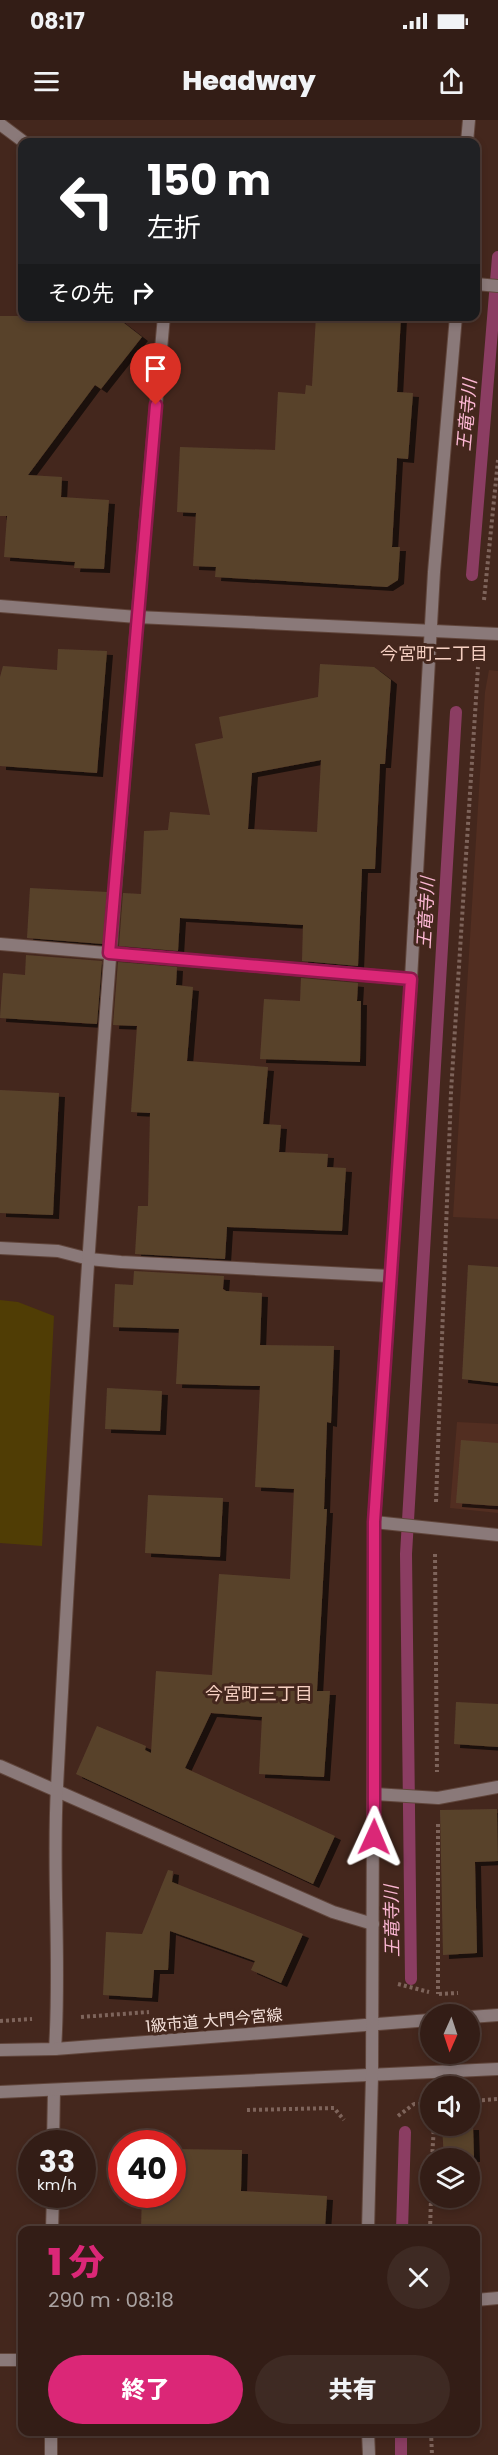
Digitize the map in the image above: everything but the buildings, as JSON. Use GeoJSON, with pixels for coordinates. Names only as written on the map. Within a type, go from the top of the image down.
{"type":"FeatureCollection","features":[{"type":"Feature","properties":{"kind":"street"},"geometry":{"type":"LineString","coordinates":[[467,138],[469,120]]}},
{"type":"Feature","properties":{"kind":"street"},"geometry":{"type":"LineString","coordinates":[[0,124],[19,138]]}},
{"type":"Feature","properties":{"kind":"street"},"geometry":{"type":"LineString","coordinates":[[480,284],[498,286]]}},
{"type":"Feature","properties":{"kind":"street"},"geometry":{"type":"LineString","coordinates":[[55,2049],[57,1792],[89,1259],[109,953],[164,321]]}},
{"type":"Feature","properties":{"kind":"street"},"geometry":{"type":"LineString","coordinates":[[368,2226],[375,1794],[374,1522],[411,979],[431,631],[456,321]]}},
{"type":"Feature","properties":{"kind":"street"},"geometry":{"type":"LineString","coordinates":[[0,606],[137,617],[498,634]]}},
{"type":"Feature","properties":{"kind":"street"},"geometry":{"type":"LineString","coordinates":[[0,944],[411,979]]}},
{"type":"Feature","properties":{"kind":"street"},"geometry":{"type":"LineString","coordinates":[[0,1248],[58,1251],[89,1259],[389,1276]]}},
{"type":"Feature","properties":{"kind":"street"},"geometry":{"type":"LineString","coordinates":[[374,1522],[498,1535]]}},
{"type":"Feature","properties":{"kind":"street"},"geometry":{"type":"LineString","coordinates":[[0,1766],[333,1912],[373,1924]]}},
{"type":"Feature","properties":{"kind":"street"},"geometry":{"type":"LineString","coordinates":[[375,1794],[438,1798],[498,1787]]}},
{"type":"Feature","properties":{"kind":"street"},"geometry":{"type":"LineString","coordinates":[[480,2016],[498,2014]]}},
{"type":"Feature","properties":{"kind":"street","name":"1級市道 大門今宮線"},"geometry":{"type":"LineString","coordinates":[[0,2050],[55,2049],[420,2021]]}},
{"type":"Feature","properties":{"kind":"street"},"geometry":{"type":"LineString","coordinates":[[0,2092],[498,2069]]}},
{"type":"Feature","properties":{"kind":"street"},"geometry":{"type":"LineString","coordinates":[[53,2130],[54,2090]]}},
{"type":"Feature","properties":{"kind":"street"},"geometry":{"type":"LineString","coordinates":[[52,2226],[53,2208]]}},
{"type":"Feature","properties":{"kind":"street"},"geometry":{"type":"LineString","coordinates":[[480,2300],[498,2298]]}},
{"type":"Feature","properties":{"kind":"street"},"geometry":{"type":"LineString","coordinates":[[0,2360],[18,2360]]}},
{"type":"Feature","properties":{"kind":"street"},"geometry":{"type":"LineString","coordinates":[[51,2436],[51,2455]]}},
{"type":"Feature","properties":{"kind":"street"},"geometry":{"type":"LineString","coordinates":[[368,2436],[369,2455]]}},
{"type":"Feature","properties":{"kind":"path"},"geometry":{"type":"LineString","coordinates":[[484,600],[498,460]]}},
{"type":"Feature","properties":{"kind":"path"},"geometry":{"type":"LineString","coordinates":[[438,1994],[435,1529],[451,1092],[478,667]]}},
{"type":"Feature","properties":{"kind":"path"},"geometry":{"type":"LineString","coordinates":[[392,1983],[438,1994],[468,1992]]}},
{"type":"Feature","properties":{"kind":"path"},"geometry":{"type":"LineString","coordinates":[[480,2100],[498,2099]]}},
{"type":"Feature","properties":{"kind":"path"},"geometry":{"type":"LineString","coordinates":[[389,2123],[414,2104],[420,2104]]}},
{"type":"Feature","properties":{"kind":"path"},"geometry":{"type":"LineString","coordinates":[[430,2226],[431,2208]]}},
{"type":"Feature","properties":{"kind":"path"},"geometry":{"type":"LineString","coordinates":[[431,2436],[432,2455]]}},
{"type":"Feature","properties":{"kind":"shaded area"},"geometry":{"type":"Polygon","coordinates":[[[489,670],[498,671],[498,1219],[453,1217],[485,692],[489,670]]]}},
{"type":"Feature","properties":{"kind":"shaded area"},"geometry":{"type":"Polygon","coordinates":[[[0,1300],[18,1302],[54,1316],[42,1546],[0,1543],[0,1300]]]}},
{"type":"Feature","properties":{"kind":"shaded area"},"geometry":{"type":"Polygon","coordinates":[[[457,1422],[498,1424],[498,1513],[450,1508],[457,1422]]]}},
{"type":"Feature","properties":{"kind":"waterway","name":"王竜寺川"},"geometry":{"type":"LineString","coordinates":[[472,575],[498,257]]}},
{"type":"Feature","properties":{"kind":"waterway","name":"王竜寺川"},"geometry":{"type":"LineString","coordinates":[[411,1979],[406,1554],[456,712]]}},
{"type":"Feature","properties":{"kind":"waterway","name":"王竜寺川"},"geometry":{"type":"LineString","coordinates":[[402,2226],[405,2132]]}},
{"type":"Feature","properties":{"kind":"waterway","name":"王竜寺川"},"geometry":{"type":"LineString","coordinates":[[401,2436],[401,2455]]}},
{"type":"Feature","properties":{"kind":"district","name":"今宮町二丁目"},"geometry":{"type":"Point","coordinates":[434,654]}},
{"type":"Feature","properties":{"kind":"district","name":"今宮町三丁目"},"geometry":{"type":"Point","coordinates":[259,1694]}},
{"type":"Feature","properties":{"kind":"route"},"geometry":{"type":"LineString","coordinates":[[156,405],[109,953],[411,979],[374,1522],[374,1837]]}}]}
